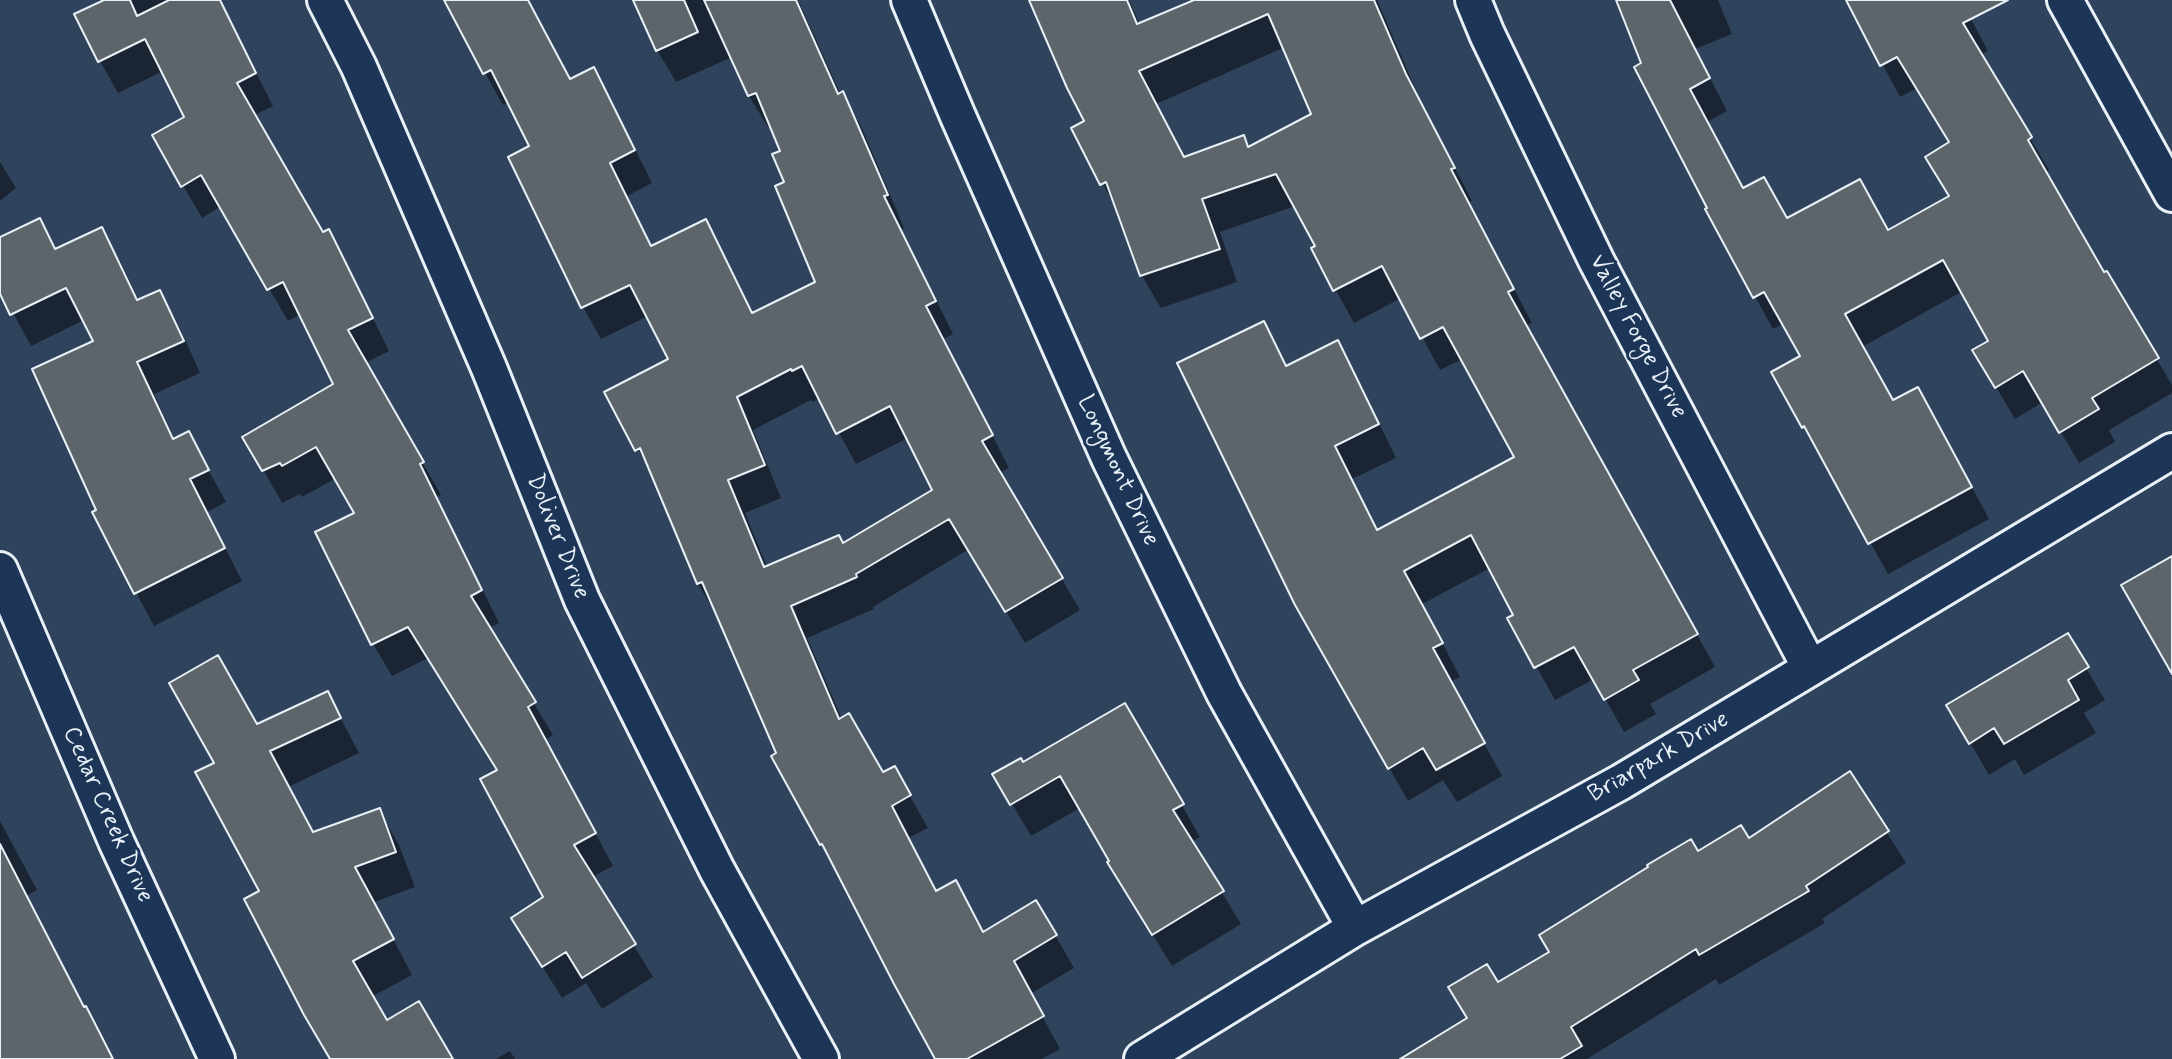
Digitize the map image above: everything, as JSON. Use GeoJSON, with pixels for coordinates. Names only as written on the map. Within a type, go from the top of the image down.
{"type":"FeatureCollection","features":[{"type":"Feature","properties":{"kind":"street","name":"Doliver Drive"},"geometry":{"type":"LineString","coordinates":[[325,0],[359,67],[489,368],[582,600],[717,870],[821,1059]]}},
{"type":"Feature","properties":{"kind":"street","name":"Longmont Drive"},"geometry":{"type":"LineString","coordinates":[[909,0],[1109,458],[1224,693],[1355,928]]}},
{"type":"Feature","properties":{"kind":"street","name":"Valley Forge Drive"},"geometry":{"type":"LineString","coordinates":[[1473,0],[1596,260],[1810,668]]}},
{"type":"Feature","properties":{"kind":"street"},"geometry":{"type":"LineString","coordinates":[[2065,0],[2172,194]]}},
{"type":"Feature","properties":{"kind":"street","name":"Briarpark Drive"},"geometry":{"type":"LineString","coordinates":[[1142,1059],[1355,928],[1621,782],[2172,451]]}},
{"type":"Feature","properties":{"kind":"street","name":"Cedar Creek Drive"},"geometry":{"type":"LineString","coordinates":[[0,570],[116,841],[217,1059]]}},
{"type":"Feature","properties":{"kind":"building"},"geometry":{"type":"Polygon","coordinates":[[[104,0],[130,0],[137,16],[169,0],[220,0],[256,73],[237,83],[323,232],[329,229],[373,318],[348,330],[424,462],[420,464],[482,590],[471,596],[536,702],[528,707],[596,833],[574,845],[636,944],[582,978],[566,952],[542,967],[511,918],[543,897],[480,779],[497,770],[408,627],[371,645],[315,532],[354,513],[316,447],[282,466],[280,463],[262,471],[242,437],[333,384],[283,282],[267,290],[201,175],[181,187],[152,135],[184,117],[145,39],[98,62],[74,14],[104,0]]]}},
{"type":"Feature","properties":{"kind":"building"},"geometry":{"type":"Polygon","coordinates":[[[444,0],[528,0],[570,79],[594,67],[635,150],[610,163],[651,246],[706,219],[752,313],[815,282],[775,186],[784,182],[772,154],[780,151],[756,93],[748,96],[704,0],[796,0],[838,94],[843,91],[888,195],[884,196],[936,301],[926,306],[993,435],[982,441],[1063,578],[1005,612],[949,519],[856,574],[857,577],[791,606],[839,719],[849,713],[883,772],[895,766],[911,795],[892,806],[936,891],[956,880],[983,932],[1036,900],[1057,935],[1014,961],[1044,1016],[967,1059],[935,1059],[822,844],[771,756],[776,753],[702,582],[697,584],[640,448],[635,451],[604,392],[668,359],[630,285],[581,308],[508,157],[529,146],[491,70],[483,74],[444,0]],[[802,366],[737,397],[765,465],[728,480],[764,567],[839,535],[843,543],[932,490],[890,406],[836,434],[802,366]]]}},
{"type":"Feature","properties":{"kind":"building"},"geometry":{"type":"Polygon","coordinates":[[[633,0],[684,0],[698,32],[656,51],[633,0]]]}},
{"type":"Feature","properties":{"kind":"building"},"geometry":{"type":"Polygon","coordinates":[[[1029,0],[1127,0],[1137,24],[1194,0],[1374,0],[1406,74],[1455,168],[1451,169],[1514,289],[1508,292],[1698,634],[1633,670],[1639,680],[1604,700],[1574,647],[1534,668],[1507,618],[1513,615],[1471,535],[1404,571],[1443,643],[1433,648],[1485,743],[1436,770],[1423,748],[1388,769],[1295,605],[1177,363],[1264,321],[1286,366],[1338,340],[1379,424],[1335,446],[1377,530],[1514,457],[1443,327],[1420,339],[1382,266],[1333,291],[1311,248],[1315,246],[1276,174],[1202,199],[1220,249],[1140,276],[1106,182],[1100,185],[1071,128],[1084,121],[1029,0]],[[1268,14],[1139,71],[1184,157],[1244,135],[1248,147],[1311,114],[1268,14]]]}},
{"type":"Feature","properties":{"kind":"building"},"geometry":{"type":"Polygon","coordinates":[[[1616,0],[1670,0],[1710,78],[1690,89],[1743,188],[1764,177],[1787,218],[1860,179],[1888,230],[1949,196],[1925,157],[1949,142],[1897,57],[1880,66],[1846,0],[2008,0],[1963,23],[2032,137],[2028,140],[2104,272],[2107,271],[2159,358],[2092,398],[2099,409],[2059,433],[2023,371],[1995,388],[1972,350],[1988,341],[1943,260],[1845,314],[1893,400],[1918,387],[1972,487],[1868,544],[1771,372],[1800,356],[1764,292],[1753,298],[1705,209],[1634,67],[1641,63],[1616,0]]]}},
{"type":"Feature","properties":{"kind":"building"},"geometry":{"type":"Polygon","coordinates":[[[40,218],[55,249],[102,227],[137,300],[160,290],[184,341],[137,362],[173,439],[189,431],[209,470],[190,479],[225,548],[134,594],[92,512],[96,510],[32,369],[93,341],[66,288],[10,315],[0,294],[0,237],[40,218]]]}},
{"type":"Feature","properties":{"kind":"building"},"geometry":{"type":"Polygon","coordinates":[[[2172,556],[2172,674],[2121,585],[2172,556]]]}},
{"type":"Feature","properties":{"kind":"building"},"geometry":{"type":"Polygon","coordinates":[[[2068,633],[2089,667],[2068,680],[2079,700],[2004,744],[1994,728],[1969,744],[1946,705],[2068,633]]]}},
{"type":"Feature","properties":{"kind":"building"},"geometry":{"type":"Polygon","coordinates":[[[218,655],[257,724],[328,691],[341,718],[270,751],[313,832],[380,808],[396,852],[355,867],[394,939],[353,961],[387,1020],[419,1001],[453,1059],[330,1059],[304,1015],[244,899],[259,891],[195,772],[214,763],[169,683],[218,655]]]}},
{"type":"Feature","properties":{"kind":"building"},"geometry":{"type":"Polygon","coordinates":[[[1125,703],[1184,804],[1173,810],[1224,891],[1152,935],[1060,776],[1010,805],[992,774],[1021,758],[1023,762],[1125,703]]]}},
{"type":"Feature","properties":{"kind":"building"},"geometry":{"type":"Polygon","coordinates":[[[1850,771],[1889,831],[1806,886],[1809,891],[1699,955],[1696,949],[1571,1027],[1582,1046],[1560,1059],[1400,1059],[1467,1018],[1448,987],[1487,964],[1498,982],[1549,952],[1539,935],[1647,865],[1691,839],[1698,851],[1741,825],[1749,838],[1850,771]]]}},
{"type":"Feature","properties":{"kind":"building"},"geometry":{"type":"Polygon","coordinates":[[[0,844],[84,1007],[113,1059],[0,1059],[0,844]]]}}]}
